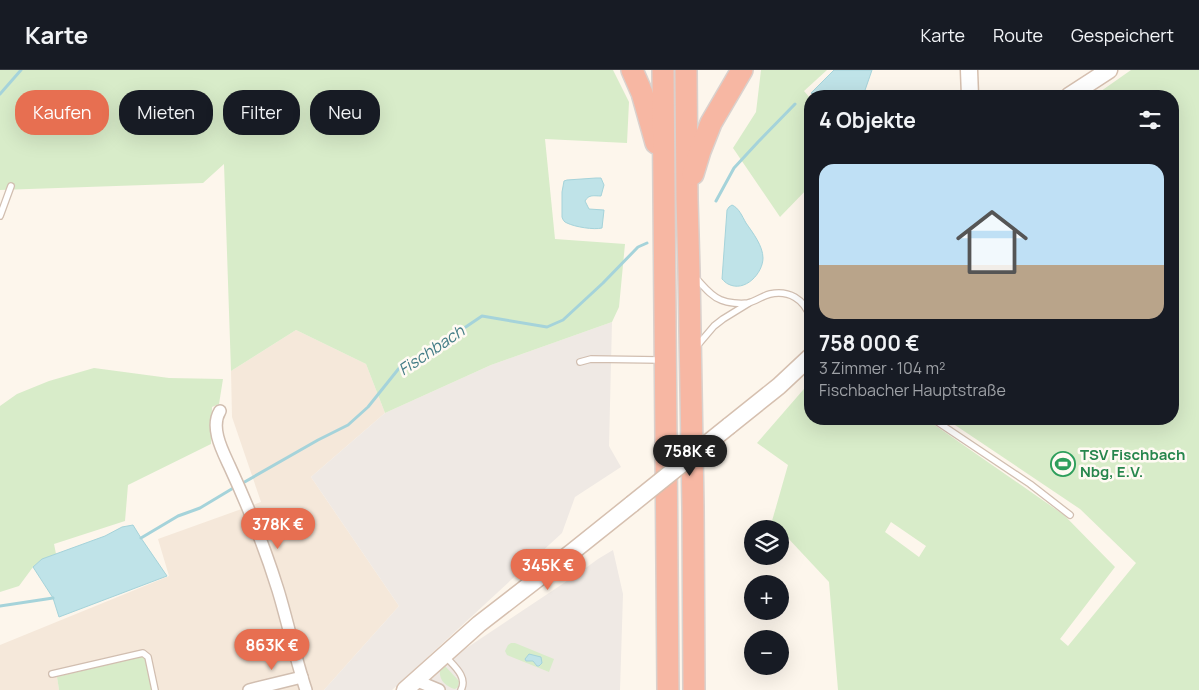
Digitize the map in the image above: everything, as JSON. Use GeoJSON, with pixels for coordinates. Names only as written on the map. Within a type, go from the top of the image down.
{"type":"FeatureCollection","features":[{"type":"Feature","properties":{"kind":"highway"},"geometry":{"type":"LineString","coordinates":[[632,70],[642,93],[663,169]]}},
{"type":"Feature","properties":{"kind":"highway"},"geometry":{"type":"LineString","coordinates":[[663,70],[668,690]]}},
{"type":"Feature","properties":{"kind":"highway"},"geometry":{"type":"LineString","coordinates":[[686,70],[694,690]]}},
{"type":"Feature","properties":{"kind":"highway"},"geometry":{"type":"LineString","coordinates":[[687,199],[700,151],[711,123],[742,70]]}},
{"type":"Feature","properties":{"kind":"main road"},"geometry":{"type":"LineString","coordinates":[[969,70],[970,90]]}},
{"type":"Feature","properties":{"kind":"main road"},"geometry":{"type":"LineString","coordinates":[[1078,90],[1109,70]]}},
{"type":"Feature","properties":{"kind":"main road"},"geometry":{"type":"LineString","coordinates":[[410,685],[478,624],[572,552],[780,386],[804,362]]}},
{"type":"Feature","properties":{"kind":"street"},"geometry":{"type":"LineString","coordinates":[[220,411],[216,433],[261,542],[278,589],[306,690]]}},
{"type":"Feature","properties":{"kind":"street"},"geometry":{"type":"LineString","coordinates":[[249,690],[302,676]]}},
{"type":"Feature","properties":{"kind":"street"},"geometry":{"type":"LineString","coordinates":[[410,685],[439,690]]}},
{"type":"Feature","properties":{"kind":"lane"},"geometry":{"type":"LineString","coordinates":[[0,216],[11,186]]}},
{"type":"Feature","properties":{"kind":"lane"},"geometry":{"type":"LineString","coordinates":[[690,271],[719,300],[731,303],[749,303]]}},
{"type":"Feature","properties":{"kind":"lane"},"geometry":{"type":"LineString","coordinates":[[690,353],[719,323],[749,303],[770,294],[781,293],[793,296],[804,305]]}},
{"type":"Feature","properties":{"kind":"lane"},"geometry":{"type":"LineString","coordinates":[[580,362],[591,359],[665,360]]}},
{"type":"Feature","properties":{"kind":"lane"},"geometry":{"type":"LineString","coordinates":[[942,425],[1030,484],[1070,514]]}},
{"type":"Feature","properties":{"kind":"lane"},"geometry":{"type":"LineString","coordinates":[[52,674],[143,654],[148,657],[155,690]]}},
{"type":"Feature","properties":{"kind":"lane"},"geometry":{"type":"LineString","coordinates":[[444,655],[463,678],[464,684],[461,690]]}},
{"type":"Feature","properties":{"kind":"shaded area"},"geometry":{"type":"Polygon","coordinates":[[[612,322],[609,446],[621,467],[575,497],[562,533],[392,690],[324,690],[399,606],[311,477],[385,413],[491,365],[612,322]]]}},
{"type":"Feature","properties":{"kind":"shaded area"},"geometry":{"type":"Polygon","coordinates":[[[296,330],[366,364],[385,413],[311,477],[399,606],[324,690],[152,690],[57,677],[59,690],[0,690],[0,645],[169,576],[158,539],[261,502],[232,417],[231,371],[296,330]]]}},
{"type":"Feature","properties":{"kind":"shaded area"},"geometry":{"type":"Polygon","coordinates":[[[613,550],[623,594],[620,690],[416,690],[438,667],[613,550]]]}},
{"type":"Feature","properties":{"kind":"green space"},"geometry":{"type":"Polygon","coordinates":[[[0,70],[613,70],[629,102],[627,143],[545,139],[555,239],[625,244],[619,307],[612,322],[491,365],[385,413],[366,364],[296,330],[231,371],[224,164],[203,183],[0,190],[0,70]]]}},
{"type":"Feature","properties":{"kind":"green space"},"geometry":{"type":"Polygon","coordinates":[[[761,70],[827,70],[804,90],[804,192],[780,217],[733,148],[756,112],[761,70]]]}},
{"type":"Feature","properties":{"kind":"green space"},"geometry":{"type":"Polygon","coordinates":[[[1131,70],[1199,70],[1199,690],[838,690],[829,582],[789,539],[789,520],[772,520],[788,465],[757,443],[804,389],[804,425],[935,425],[1064,515],[1115,567],[1060,639],[1068,646],[1136,563],[1080,509],[955,425],[1179,425],[1179,90],[1103,90],[1131,70]],[[891,522],[885,532],[919,557],[926,546],[891,522]]]}},
{"type":"Feature","properties":{"kind":"green space"},"geometry":{"type":"Polygon","coordinates":[[[94,368],[169,378],[223,379],[219,404],[212,407],[211,444],[128,485],[125,521],[54,544],[56,554],[42,559],[33,567],[19,586],[0,592],[0,406],[17,394],[49,381],[94,368]]]}},
{"type":"Feature","properties":{"kind":"green space"},"geometry":{"type":"Polygon","coordinates":[[[511,643],[554,659],[549,672],[507,655],[505,651],[511,643]]]}},
{"type":"Feature","properties":{"kind":"green space"},"geometry":{"type":"Polygon","coordinates":[[[141,656],[146,659],[152,690],[59,690],[57,677],[141,656]]]}},
{"type":"Feature","properties":{"kind":"green space"},"geometry":{"type":"Polygon","coordinates":[[[441,666],[445,666],[459,681],[458,687],[455,689],[451,688],[442,681],[440,674],[441,666]]]}},
{"type":"Feature","properties":{"kind":"water"},"geometry":{"type":"Polygon","coordinates":[[[834,70],[872,70],[865,90],[814,90],[834,70]]]}},
{"type":"Feature","properties":{"kind":"water"},"geometry":{"type":"Polygon","coordinates":[[[601,178],[604,185],[601,196],[590,196],[585,201],[589,209],[604,210],[602,228],[584,228],[565,222],[562,217],[564,181],[601,178]]]}},
{"type":"Feature","properties":{"kind":"water"},"geometry":{"type":"Polygon","coordinates":[[[732,205],[740,212],[763,253],[760,270],[752,280],[741,286],[728,284],[722,279],[727,210],[732,205]]]}},
{"type":"Feature","properties":{"kind":"water"},"geometry":{"type":"Polygon","coordinates":[[[133,525],[167,576],[59,617],[53,598],[33,567],[42,559],[105,536],[122,527],[133,525]]]}},
{"type":"Feature","properties":{"kind":"water"},"geometry":{"type":"Polygon","coordinates":[[[529,654],[541,657],[542,663],[537,666],[533,661],[526,661],[525,659],[529,654]]]}},
{"type":"Feature","properties":{"kind":"waterway"},"geometry":{"type":"LineString","coordinates":[[0,94],[21,70]]}},
{"type":"Feature","properties":{"kind":"waterway","name":"Fischbach"},"geometry":{"type":"LineString","coordinates":[[716,201],[734,168],[795,104]]}},
{"type":"Feature","properties":{"kind":"waterway","name":"Fischbach"},"geometry":{"type":"LineString","coordinates":[[241,484],[348,425],[368,407],[400,367],[442,343],[482,316],[547,327],[563,320],[638,247],[647,243]]}},
{"type":"Feature","properties":{"kind":"waterway","name":"Fischbach"},"geometry":{"type":"LineString","coordinates":[[141,538],[178,516],[200,508],[235,487]]}},
{"type":"Feature","properties":{"kind":"waterway","name":"Fischbach"},"geometry":{"type":"LineString","coordinates":[[0,606],[53,598]]}},
{"type":"Feature","properties":{"kind":"place","name":"TSV Fischbach Nbg, E.V."},"geometry":{"type":"Point","coordinates":[1063,464]}}]}
